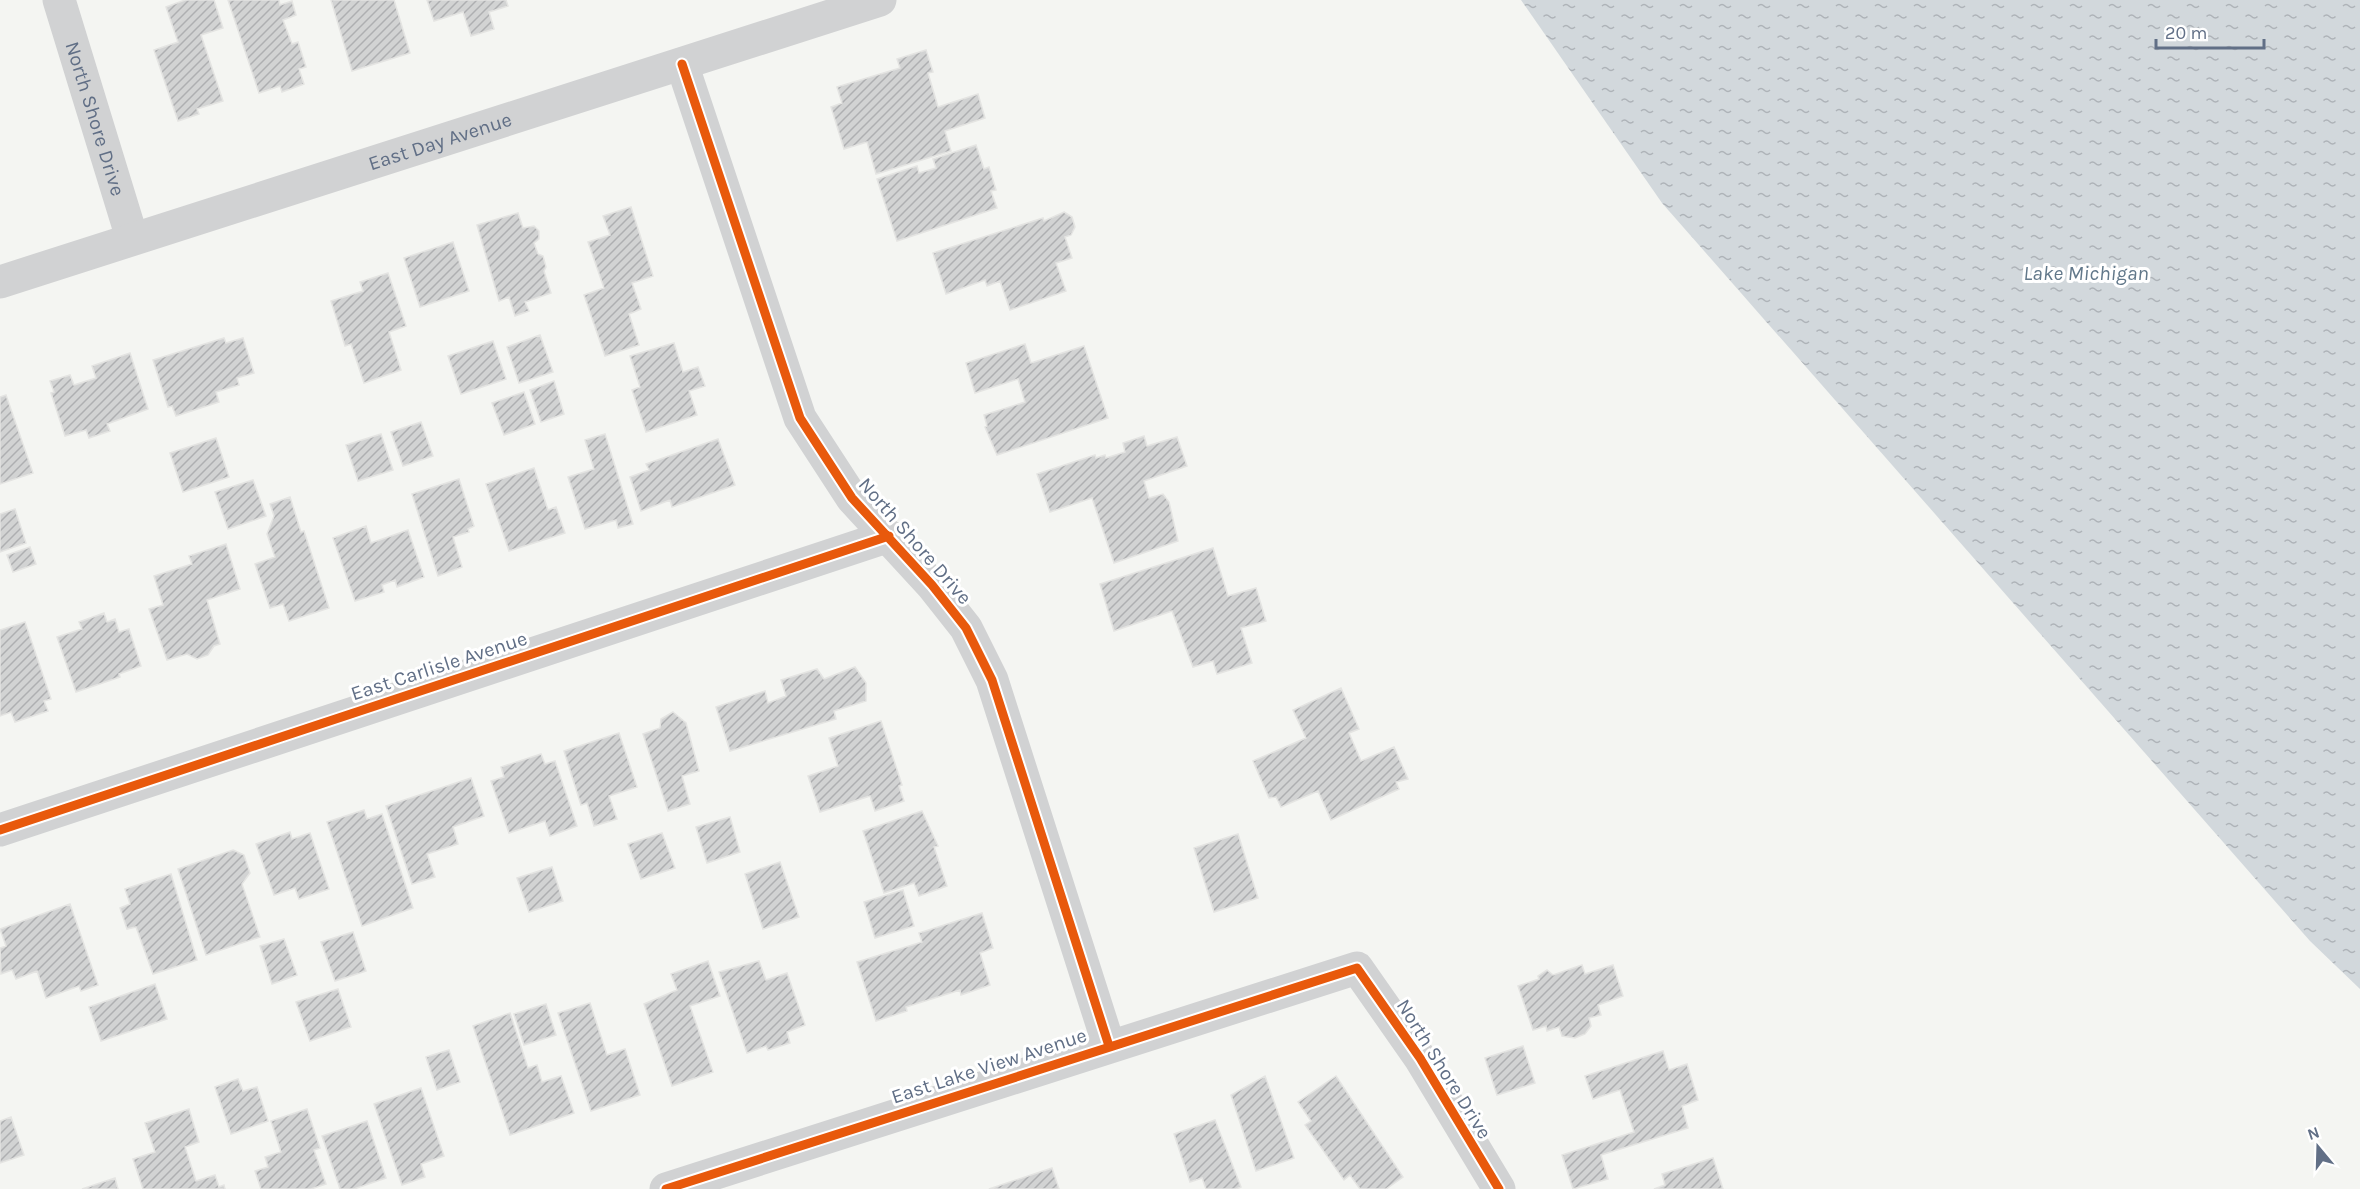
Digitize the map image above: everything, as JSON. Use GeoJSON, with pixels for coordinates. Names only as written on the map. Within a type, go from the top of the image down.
{"type":"FeatureCollection","features":[{"type":"Feature","properties":{"kind":"street","name":"North Shore Drive"},"geometry":{"type":"LineString","coordinates":[[59,0],[132,238]]}},
{"type":"Feature","properties":{"kind":"street","name":"East Day Avenue"},"geometry":{"type":"LineString","coordinates":[[0,282],[880,0]]}},
{"type":"Feature","properties":{"kind":"street","name":"North Shore Drive"},"geometry":{"type":"LineString","coordinates":[[682,64],[800,418],[852,498],[889,536],[966,628],[992,680],[1109,1046]]}},
{"type":"Feature","properties":{"kind":"street","name":"East Carlisle Avenue"},"geometry":{"type":"LineString","coordinates":[[0,830],[889,536]]}},
{"type":"Feature","properties":{"kind":"street","name":"North Shore Drive"},"geometry":{"type":"LineString","coordinates":[[1357,969],[1420,1058],[1499,1189]]}},
{"type":"Feature","properties":{"kind":"street","name":"East Lake View Avenue"},"geometry":{"type":"LineString","coordinates":[[666,1189],[1109,1046],[1357,969]]}},
{"type":"Feature","properties":{"kind":"water","name":"Lake Michigan"},"geometry":{"type":"Polygon","coordinates":[[[1521,0],[2360,0],[2360,989],[2310,941],[1662,203],[1521,0]]]}},
{"type":"Feature","properties":{"kind":"building"},"geometry":{"type":"Polygon","coordinates":[[[185,0],[214,0],[223,28],[201,35],[223,101],[197,109],[199,114],[178,121],[154,50],[178,42],[166,7],[185,0]]]}},
{"type":"Feature","properties":{"kind":"building"},"geometry":{"type":"Polygon","coordinates":[[[228,0],[279,0],[280,5],[292,1],[296,15],[283,20],[292,44],[298,42],[306,67],[299,69],[304,84],[282,92],[280,86],[259,93],[228,0]]]}},
{"type":"Feature","properties":{"kind":"building"},"geometry":{"type":"Polygon","coordinates":[[[331,0],[394,0],[410,53],[352,71],[331,0]]]}},
{"type":"Feature","properties":{"kind":"building"},"geometry":{"type":"Polygon","coordinates":[[[427,0],[506,0],[508,6],[489,12],[494,29],[471,36],[463,12],[434,21],[427,0]]]}},
{"type":"Feature","properties":{"kind":"building"},"geometry":{"type":"Polygon","coordinates":[[[926,50],[933,72],[928,73],[938,107],[978,94],[985,118],[945,131],[951,151],[876,174],[867,142],[844,149],[831,107],[842,103],[837,87],[900,68],[897,59],[926,50]]]}},
{"type":"Feature","properties":{"kind":"building"},"geometry":{"type":"Polygon","coordinates":[[[976,145],[984,169],[989,167],[996,190],[991,191],[997,208],[897,241],[877,179],[917,166],[919,173],[936,168],[933,159],[976,145]]]}},
{"type":"Feature","properties":{"kind":"building"},"geometry":{"type":"Polygon","coordinates":[[[631,207],[653,276],[632,283],[641,309],[629,314],[639,345],[605,356],[584,295],[604,288],[588,242],[610,235],[603,216],[631,207]]]}},
{"type":"Feature","properties":{"kind":"building"},"geometry":{"type":"Polygon","coordinates":[[[1064,212],[1072,217],[1075,227],[1071,235],[1065,237],[1072,258],[1056,263],[1066,291],[1010,310],[1000,281],[987,286],[985,280],[946,294],[933,253],[1043,218],[1044,221],[1064,212]]]}},
{"type":"Feature","properties":{"kind":"building"},"geometry":{"type":"Polygon","coordinates":[[[518,213],[523,228],[534,226],[539,231],[539,239],[534,243],[538,254],[543,256],[546,267],[544,271],[551,293],[525,302],[529,311],[515,316],[509,297],[499,301],[477,225],[518,213]]]}},
{"type":"Feature","properties":{"kind":"building"},"geometry":{"type":"Polygon","coordinates":[[[453,242],[469,291],[420,307],[404,258],[453,242]]]}},
{"type":"Feature","properties":{"kind":"building"},"geometry":{"type":"Polygon","coordinates":[[[388,273],[406,326],[389,332],[401,370],[364,383],[351,344],[345,346],[331,301],[363,291],[360,282],[388,273]]]}},
{"type":"Feature","properties":{"kind":"building"},"geometry":{"type":"Polygon","coordinates":[[[540,335],[553,372],[519,383],[507,347],[540,335]]]}},
{"type":"Feature","properties":{"kind":"building"},"geometry":{"type":"Polygon","coordinates":[[[224,338],[226,343],[243,338],[254,373],[237,378],[239,385],[216,392],[219,402],[176,416],[172,406],[168,407],[153,360],[224,338]]]}},
{"type":"Feature","properties":{"kind":"building"},"geometry":{"type":"Polygon","coordinates":[[[493,341],[506,379],[461,394],[448,356],[493,341]]]}},
{"type":"Feature","properties":{"kind":"building"},"geometry":{"type":"Polygon","coordinates":[[[674,343],[683,372],[698,367],[705,386],[689,391],[697,415],[646,432],[632,390],[640,387],[630,356],[674,343]]]}},
{"type":"Feature","properties":{"kind":"building"},"geometry":{"type":"Polygon","coordinates":[[[1025,344],[1031,363],[1084,346],[1108,418],[997,455],[985,427],[987,426],[984,415],[1025,402],[1018,379],[975,393],[966,363],[1025,344]]]}},
{"type":"Feature","properties":{"kind":"building"},"geometry":{"type":"Polygon","coordinates":[[[130,353],[148,409],[107,424],[110,431],[89,438],[86,430],[65,436],[51,393],[54,392],[50,381],[70,375],[74,385],[96,378],[92,366],[130,353]]]}},
{"type":"Feature","properties":{"kind":"building"},"geometry":{"type":"Polygon","coordinates":[[[554,381],[564,414],[541,422],[530,390],[554,381]]]}},
{"type":"Feature","properties":{"kind":"building"},"geometry":{"type":"Polygon","coordinates":[[[524,392],[535,424],[504,435],[492,403],[524,392]]]}},
{"type":"Feature","properties":{"kind":"building"},"geometry":{"type":"Polygon","coordinates":[[[6,395],[33,473],[0,484],[0,397],[6,395]]]}},
{"type":"Feature","properties":{"kind":"building"},"geometry":{"type":"Polygon","coordinates":[[[421,422],[433,456],[403,466],[391,432],[421,422]]]}},
{"type":"Feature","properties":{"kind":"building"},"geometry":{"type":"Polygon","coordinates":[[[381,434],[393,470],[358,481],[346,445],[381,434]]]}},
{"type":"Feature","properties":{"kind":"building"},"geometry":{"type":"Polygon","coordinates":[[[605,434],[633,524],[618,528],[616,520],[585,529],[568,477],[594,469],[585,440],[605,434]]]}},
{"type":"Feature","properties":{"kind":"building"},"geometry":{"type":"Polygon","coordinates":[[[1144,436],[1147,446],[1177,437],[1187,466],[1144,481],[1149,498],[1163,494],[1169,502],[1178,541],[1114,563],[1092,498],[1050,512],[1037,474],[1095,455],[1096,458],[1105,455],[1106,458],[1125,452],[1123,443],[1144,436]]]}},
{"type":"Feature","properties":{"kind":"building"},"geometry":{"type":"Polygon","coordinates":[[[216,438],[229,477],[183,492],[170,453],[216,438]]]}},
{"type":"Feature","properties":{"kind":"building"},"geometry":{"type":"Polygon","coordinates":[[[718,439],[735,485],[672,507],[670,500],[641,511],[630,477],[649,470],[646,464],[718,439]]]}},
{"type":"Feature","properties":{"kind":"building"},"geometry":{"type":"Polygon","coordinates":[[[534,468],[548,510],[556,507],[565,533],[509,551],[486,484],[534,468]]]}},
{"type":"Feature","properties":{"kind":"building"},"geometry":{"type":"Polygon","coordinates":[[[459,479],[474,526],[468,529],[469,532],[453,537],[462,567],[438,576],[412,494],[459,479]]]}},
{"type":"Feature","properties":{"kind":"building"},"geometry":{"type":"Polygon","coordinates":[[[253,480],[266,516],[228,529],[215,492],[253,480]]]}},
{"type":"Feature","properties":{"kind":"building"},"geometry":{"type":"Polygon","coordinates":[[[290,497],[301,532],[304,531],[329,608],[289,621],[283,604],[270,608],[255,564],[275,557],[267,534],[274,516],[270,504],[290,497]]]}},
{"type":"Feature","properties":{"kind":"building"},"geometry":{"type":"Polygon","coordinates":[[[15,509],[26,543],[0,552],[0,514],[15,509]]]}},
{"type":"Feature","properties":{"kind":"building"},"geometry":{"type":"Polygon","coordinates":[[[366,526],[371,543],[408,530],[424,577],[397,587],[395,580],[382,585],[384,592],[355,601],[333,538],[366,526]]]}},
{"type":"Feature","properties":{"kind":"building"},"geometry":{"type":"Polygon","coordinates":[[[226,544],[240,589],[207,600],[220,644],[214,646],[208,655],[197,659],[187,654],[167,660],[149,609],[163,605],[154,576],[192,564],[189,556],[226,544]]]}},
{"type":"Feature","properties":{"kind":"building"},"geometry":{"type":"Polygon","coordinates":[[[30,547],[36,564],[13,572],[7,555],[30,547]]]}},
{"type":"Feature","properties":{"kind":"building"},"geometry":{"type":"Polygon","coordinates":[[[1213,548],[1228,596],[1256,588],[1266,621],[1241,628],[1252,663],[1217,674],[1213,661],[1193,667],[1172,611],[1114,631],[1100,584],[1213,548]]]}},
{"type":"Feature","properties":{"kind":"building"},"geometry":{"type":"Polygon","coordinates":[[[104,613],[107,622],[115,619],[119,632],[129,629],[141,666],[119,674],[120,677],[76,692],[57,637],[82,629],[79,622],[104,613]]]}},
{"type":"Feature","properties":{"kind":"building"},"geometry":{"type":"Polygon","coordinates":[[[25,622],[51,699],[44,701],[48,711],[15,722],[11,712],[0,716],[0,630],[25,622]]]}},
{"type":"Feature","properties":{"kind":"building"},"geometry":{"type":"Polygon","coordinates":[[[855,667],[866,683],[866,701],[834,711],[836,719],[730,751],[716,707],[765,691],[768,703],[786,696],[781,680],[817,669],[824,679],[855,667]]]}},
{"type":"Feature","properties":{"kind":"building"},"geometry":{"type":"Polygon","coordinates":[[[1341,688],[1359,729],[1349,733],[1361,761],[1394,747],[1408,779],[1396,782],[1399,789],[1331,820],[1318,791],[1281,807],[1276,797],[1269,798],[1253,761],[1306,738],[1293,710],[1341,688]]]}},
{"type":"Feature","properties":{"kind":"building"},"geometry":{"type":"Polygon","coordinates":[[[673,712],[686,723],[699,771],[682,776],[690,804],[668,811],[643,734],[660,728],[661,719],[673,712]]]}},
{"type":"Feature","properties":{"kind":"building"},"geometry":{"type":"Polygon","coordinates":[[[881,721],[902,785],[899,786],[904,801],[875,811],[870,796],[820,812],[808,776],[838,766],[829,738],[881,721]]]}},
{"type":"Feature","properties":{"kind":"building"},"geometry":{"type":"Polygon","coordinates":[[[619,733],[637,787],[609,796],[617,819],[594,826],[587,803],[581,805],[564,751],[619,733]]]}},
{"type":"Feature","properties":{"kind":"building"},"geometry":{"type":"Polygon","coordinates":[[[541,754],[545,764],[555,761],[577,826],[550,836],[545,821],[509,833],[491,781],[504,777],[501,767],[541,754]]]}},
{"type":"Feature","properties":{"kind":"building"},"geometry":{"type":"Polygon","coordinates":[[[471,778],[484,816],[453,827],[458,844],[427,854],[435,877],[412,884],[386,806],[471,778]]]}},
{"type":"Feature","properties":{"kind":"building"},"geometry":{"type":"Polygon","coordinates":[[[364,810],[367,819],[382,814],[413,908],[362,926],[327,822],[364,810]]]}},
{"type":"Feature","properties":{"kind":"building"},"geometry":{"type":"Polygon","coordinates":[[[922,811],[938,846],[934,847],[947,886],[919,896],[914,883],[884,893],[863,831],[922,811]]]}},
{"type":"Feature","properties":{"kind":"building"},"geometry":{"type":"Polygon","coordinates":[[[730,817],[740,852],[707,863],[696,827],[730,817]]]}},
{"type":"Feature","properties":{"kind":"building"},"geometry":{"type":"Polygon","coordinates":[[[290,832],[292,839],[310,833],[329,889],[299,899],[295,888],[274,895],[256,844],[290,832]]]}},
{"type":"Feature","properties":{"kind":"building"},"geometry":{"type":"Polygon","coordinates":[[[662,833],[675,868],[641,879],[628,844],[662,833]]]}},
{"type":"Feature","properties":{"kind":"building"},"geometry":{"type":"Polygon","coordinates":[[[1238,834],[1258,898],[1214,912],[1194,848],[1238,834]]]}},
{"type":"Feature","properties":{"kind":"building"},"geometry":{"type":"Polygon","coordinates":[[[233,850],[244,855],[250,873],[242,884],[260,937],[206,955],[178,869],[233,850]]]}},
{"type":"Feature","properties":{"kind":"building"},"geometry":{"type":"Polygon","coordinates":[[[780,862],[799,917],[763,929],[745,874],[780,862]]]}},
{"type":"Feature","properties":{"kind":"building"},"geometry":{"type":"Polygon","coordinates":[[[552,867],[563,901],[529,912],[517,878],[552,867]]]}},
{"type":"Feature","properties":{"kind":"building"},"geometry":{"type":"Polygon","coordinates":[[[171,874],[197,960],[153,974],[136,927],[127,929],[120,908],[130,904],[125,889],[171,874]]]}},
{"type":"Feature","properties":{"kind":"building"},"geometry":{"type":"Polygon","coordinates":[[[903,890],[914,926],[875,938],[864,902],[903,890]]]}},
{"type":"Feature","properties":{"kind":"building"},"geometry":{"type":"Polygon","coordinates":[[[70,904],[98,985],[81,991],[79,986],[46,998],[37,971],[16,979],[12,970],[1,974],[0,948],[6,946],[0,929],[70,904]]]}},
{"type":"Feature","properties":{"kind":"building"},"geometry":{"type":"Polygon","coordinates":[[[982,913],[993,948],[980,953],[990,985],[961,995],[960,990],[906,1007],[907,1011],[876,1021],[857,962],[922,942],[919,933],[982,913]]]}},
{"type":"Feature","properties":{"kind":"building"},"geometry":{"type":"Polygon","coordinates":[[[353,932],[366,971],[335,981],[321,942],[353,932]]]}},
{"type":"Feature","properties":{"kind":"building"},"geometry":{"type":"Polygon","coordinates":[[[284,939],[297,975],[272,984],[260,946],[284,939]]]}},
{"type":"Feature","properties":{"kind":"building"},"geometry":{"type":"Polygon","coordinates":[[[708,961],[720,996],[690,1006],[713,1072],[672,1086],[644,1004],[677,990],[671,974],[708,961]]]}},
{"type":"Feature","properties":{"kind":"building"},"geometry":{"type":"Polygon","coordinates":[[[759,961],[766,980],[787,973],[805,1025],[787,1032],[790,1043],[768,1050],[766,1046],[747,1053],[719,972],[759,961]]]}},
{"type":"Feature","properties":{"kind":"building"},"geometry":{"type":"Polygon","coordinates":[[[1582,965],[1585,974],[1613,965],[1623,996],[1598,1005],[1601,1015],[1589,1018],[1591,1026],[1585,1034],[1575,1038],[1562,1036],[1559,1027],[1547,1031],[1546,1026],[1533,1030],[1518,986],[1539,979],[1538,976],[1547,970],[1553,975],[1582,965]]]}},
{"type":"Feature","properties":{"kind":"building"},"geometry":{"type":"Polygon","coordinates":[[[155,984],[167,1019],[101,1041],[89,1007],[155,984]]]}},
{"type":"Feature","properties":{"kind":"building"},"geometry":{"type":"Polygon","coordinates":[[[338,989],[351,1027],[310,1041],[296,1002],[338,989]]]}},
{"type":"Feature","properties":{"kind":"building"},"geometry":{"type":"Polygon","coordinates":[[[590,1003],[607,1055],[625,1049],[640,1095],[591,1111],[558,1013],[590,1003]]]}},
{"type":"Feature","properties":{"kind":"building"},"geometry":{"type":"Polygon","coordinates":[[[546,1004],[556,1035],[524,1045],[514,1014],[546,1004]]]}},
{"type":"Feature","properties":{"kind":"building"},"geometry":{"type":"Polygon","coordinates":[[[510,1013],[528,1068],[537,1065],[542,1082],[561,1076],[574,1113],[510,1135],[473,1026],[510,1013]]]}},
{"type":"Feature","properties":{"kind":"building"},"geometry":{"type":"Polygon","coordinates":[[[1523,1046],[1535,1083],[1497,1095],[1485,1058],[1523,1046]]]}},
{"type":"Feature","properties":{"kind":"building"},"geometry":{"type":"Polygon","coordinates":[[[449,1050],[460,1082],[437,1090],[426,1057],[449,1050]]]}},
{"type":"Feature","properties":{"kind":"building"},"geometry":{"type":"Polygon","coordinates":[[[1663,1051],[1669,1070],[1687,1064],[1698,1100],[1682,1106],[1688,1128],[1601,1155],[1608,1179],[1573,1189],[1562,1155],[1634,1132],[1620,1090],[1593,1099],[1585,1076],[1663,1051]]]}},
{"type":"Feature","properties":{"kind":"building"},"geometry":{"type":"Polygon","coordinates":[[[1265,1076],[1294,1158],[1256,1171],[1231,1095],[1265,1076]]]}},
{"type":"Feature","properties":{"kind":"building"},"geometry":{"type":"Polygon","coordinates":[[[1336,1076],[1403,1177],[1386,1189],[1360,1189],[1350,1175],[1344,1180],[1305,1125],[1311,1121],[1298,1102],[1336,1076]]]}},
{"type":"Feature","properties":{"kind":"building"},"geometry":{"type":"Polygon","coordinates":[[[238,1079],[243,1091],[257,1087],[268,1121],[231,1134],[215,1087],[238,1079]]]}},
{"type":"Feature","properties":{"kind":"building"},"geometry":{"type":"Polygon","coordinates":[[[421,1088],[444,1156],[421,1164],[425,1177],[402,1185],[374,1104],[421,1088]]]}},
{"type":"Feature","properties":{"kind":"building"},"geometry":{"type":"Polygon","coordinates":[[[189,1109],[199,1142],[185,1147],[196,1181],[215,1175],[219,1187],[224,1185],[225,1189],[143,1189],[133,1159],[155,1152],[145,1123],[189,1109]]]}},
{"type":"Feature","properties":{"kind":"building"},"geometry":{"type":"Polygon","coordinates":[[[307,1109],[320,1148],[314,1150],[326,1184],[311,1189],[261,1189],[255,1171],[268,1167],[265,1157],[281,1152],[271,1121],[307,1109]]]}},
{"type":"Feature","properties":{"kind":"building"},"geometry":{"type":"Polygon","coordinates":[[[11,1117],[24,1155],[0,1163],[0,1121],[11,1117]]]}},
{"type":"Feature","properties":{"kind":"building"},"geometry":{"type":"Polygon","coordinates":[[[1215,1120],[1241,1187],[1236,1189],[1206,1189],[1202,1178],[1190,1182],[1174,1134],[1215,1120]]]}},
{"type":"Feature","properties":{"kind":"building"},"geometry":{"type":"Polygon","coordinates":[[[367,1121],[386,1178],[354,1189],[340,1189],[322,1136],[367,1121]]]}},
{"type":"Feature","properties":{"kind":"building"},"geometry":{"type":"Polygon","coordinates":[[[1713,1158],[1723,1189],[1654,1189],[1665,1185],[1662,1174],[1713,1158]]]}},
{"type":"Feature","properties":{"kind":"building"},"geometry":{"type":"Polygon","coordinates":[[[1052,1168],[1059,1189],[989,1189],[1052,1168]]]}},
{"type":"Feature","properties":{"kind":"building"},"geometry":{"type":"Polygon","coordinates":[[[115,1178],[118,1189],[82,1189],[115,1178]]]}},
{"type":"Feature","properties":{"kind":"cycle path"},"geometry":{"type":"LineString","coordinates":[[682,64],[800,418],[852,498],[932,585],[966,628],[992,680],[1109,1046]]}},
{"type":"Feature","properties":{"kind":"cycle path"},"geometry":{"type":"LineString","coordinates":[[0,830],[889,536]]}},
{"type":"Feature","properties":{"kind":"cycle path"},"geometry":{"type":"LineString","coordinates":[[666,1189],[1357,968],[1420,1058],[1499,1189]]}}]}
